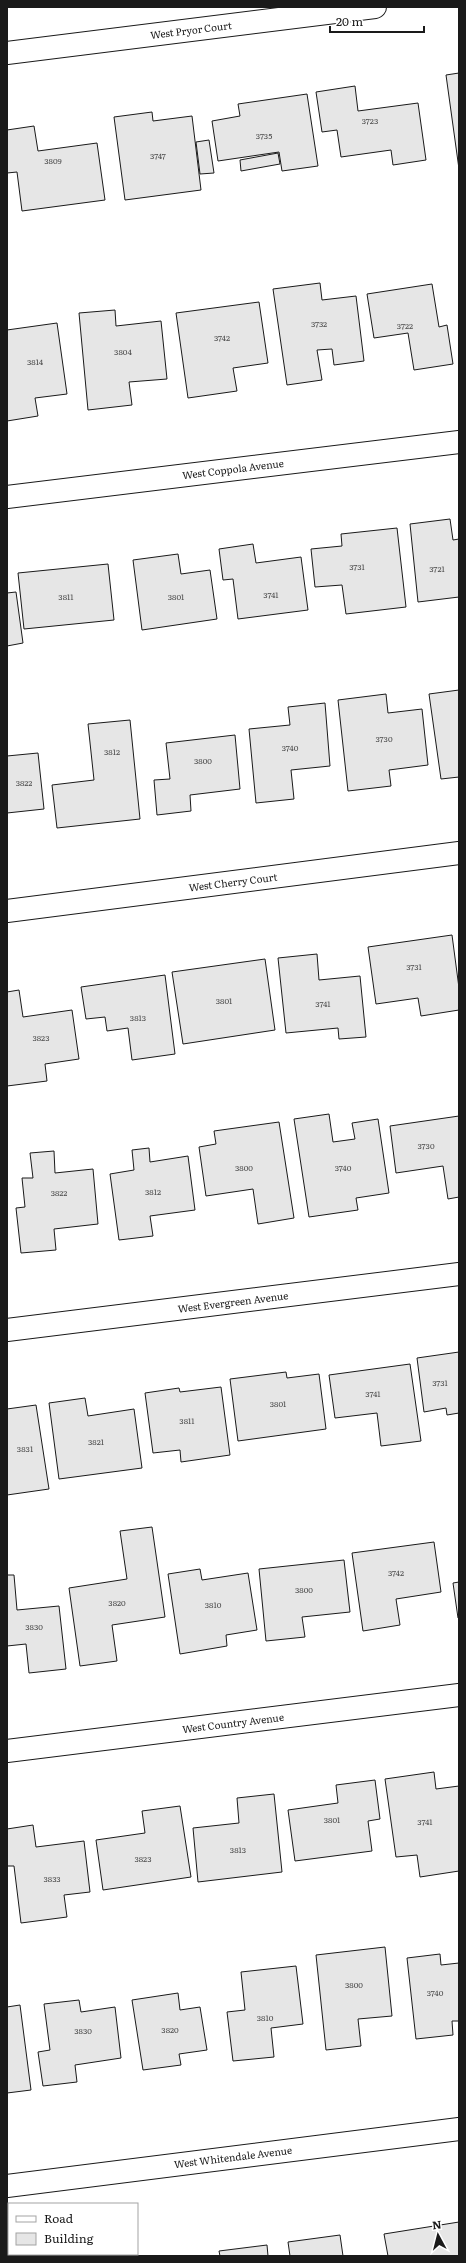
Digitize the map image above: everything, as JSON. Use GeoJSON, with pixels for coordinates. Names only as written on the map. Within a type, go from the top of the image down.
{"type":"FeatureCollection","features":[{"type":"Feature","properties":{"kind":"street","name":"West Pryor Court"},"geometry":{"type":"LineString","coordinates":[[7,53],[374,7]]}},
{"type":"Feature","properties":{"kind":"street","name":"West Coppola Avenue"},"geometry":{"type":"LineString","coordinates":[[7,497],[459,442]]}},
{"type":"Feature","properties":{"kind":"street","name":"West Cherry Court"},"geometry":{"type":"LineString","coordinates":[[7,911],[459,853]]}},
{"type":"Feature","properties":{"kind":"street","name":"West Evergreen Avenue"},"geometry":{"type":"LineString","coordinates":[[7,1330],[459,1274]]}},
{"type":"Feature","properties":{"kind":"street","name":"West Country Avenue"},"geometry":{"type":"LineString","coordinates":[[7,1751],[459,1695]]}},
{"type":"Feature","properties":{"kind":"street","name":"West Whitendale Avenue"},"geometry":{"type":"LineString","coordinates":[[7,2186],[459,2129]]}},
{"type":"Feature","properties":{"kind":"building"},"geometry":{"type":"Polygon","coordinates":[[[459,73],[459,169],[446,75],[459,73]]]}},
{"type":"Feature","properties":{"kind":"building"},"geometry":{"type":"Polygon","coordinates":[[[355,86],[358,111],[418,103],[426,160],[393,165],[391,150],[341,157],[337,130],[322,132],[316,92],[355,86]]]}},
{"type":"Feature","properties":{"kind":"building"},"geometry":{"type":"Polygon","coordinates":[[[307,94],[318,166],[282,171],[279,152],[218,161],[212,121],[240,116],[238,104],[307,94]]]}},
{"type":"Feature","properties":{"kind":"building"},"geometry":{"type":"Polygon","coordinates":[[[152,112],[153,121],[192,116],[201,190],[125,200],[114,117],[152,112]]]}},
{"type":"Feature","properties":{"kind":"building"},"geometry":{"type":"Polygon","coordinates":[[[34,126],[38,151],[97,143],[105,200],[22,211],[17,172],[7,173],[7,130],[34,126]]]}},
{"type":"Feature","properties":{"kind":"building"},"geometry":{"type":"Polygon","coordinates":[[[209,140],[214,173],[200,174],[196,142],[209,140]]]}},
{"type":"Feature","properties":{"kind":"building"},"geometry":{"type":"Polygon","coordinates":[[[278,153],[280,164],[241,171],[240,160],[278,153]]]}},
{"type":"Feature","properties":{"kind":"building"},"geometry":{"type":"Polygon","coordinates":[[[320,283],[322,300],[356,296],[364,361],[334,365],[332,349],[317,350],[322,380],[287,385],[273,289],[320,283]]]}},
{"type":"Feature","properties":{"kind":"building"},"geometry":{"type":"Polygon","coordinates":[[[432,284],[439,327],[447,325],[453,364],[414,370],[408,333],[374,338],[367,294],[432,284]]]}},
{"type":"Feature","properties":{"kind":"building"},"geometry":{"type":"Polygon","coordinates":[[[259,302],[268,363],[233,368],[237,391],[188,398],[176,313],[259,302]]]}},
{"type":"Feature","properties":{"kind":"building"},"geometry":{"type":"Polygon","coordinates":[[[115,310],[116,326],[161,321],[167,379],[129,382],[132,405],[88,410],[79,313],[115,310]]]}},
{"type":"Feature","properties":{"kind":"building"},"geometry":{"type":"Polygon","coordinates":[[[57,323],[67,394],[35,398],[38,416],[7,421],[7,330],[57,323]]]}},
{"type":"Feature","properties":{"kind":"building"},"geometry":{"type":"Polygon","coordinates":[[[450,519],[453,540],[459,539],[459,597],[418,602],[410,524],[450,519]]]}},
{"type":"Feature","properties":{"kind":"building"},"geometry":{"type":"Polygon","coordinates":[[[397,528],[406,607],[346,614],[342,585],[315,587],[311,549],[342,546],[341,534],[397,528]]]}},
{"type":"Feature","properties":{"kind":"building"},"geometry":{"type":"Polygon","coordinates":[[[253,544],[256,563],[301,557],[308,610],[238,619],[233,579],[223,580],[219,549],[253,544]]]}},
{"type":"Feature","properties":{"kind":"building"},"geometry":{"type":"Polygon","coordinates":[[[178,554],[181,574],[210,570],[217,619],[142,630],[133,560],[178,554]]]}},
{"type":"Feature","properties":{"kind":"building"},"geometry":{"type":"Polygon","coordinates":[[[108,564],[114,620],[24,629],[18,573],[108,564]]]}},
{"type":"Feature","properties":{"kind":"building"},"geometry":{"type":"Polygon","coordinates":[[[16,592],[23,643],[7,646],[7,593],[16,592]]]}},
{"type":"Feature","properties":{"kind":"building"},"geometry":{"type":"Polygon","coordinates":[[[459,690],[459,777],[441,779],[429,694],[459,690]]]}},
{"type":"Feature","properties":{"kind":"building"},"geometry":{"type":"Polygon","coordinates":[[[386,694],[388,713],[422,709],[428,765],[389,770],[391,786],[348,791],[338,700],[386,694]]]}},
{"type":"Feature","properties":{"kind":"building"},"geometry":{"type":"Polygon","coordinates":[[[325,703],[330,766],[291,770],[294,799],[256,803],[249,729],[290,725],[288,707],[325,703]]]}},
{"type":"Feature","properties":{"kind":"building"},"geometry":{"type":"Polygon","coordinates":[[[130,720],[140,819],[57,828],[52,785],[94,780],[88,724],[130,720]]]}},
{"type":"Feature","properties":{"kind":"building"},"geometry":{"type":"Polygon","coordinates":[[[235,735],[240,789],[190,795],[191,811],[157,815],[154,780],[170,779],[166,743],[235,735]]]}},
{"type":"Feature","properties":{"kind":"building"},"geometry":{"type":"Polygon","coordinates":[[[38,753],[44,809],[7,813],[7,756],[38,753]]]}},
{"type":"Feature","properties":{"kind":"building"},"geometry":{"type":"Polygon","coordinates":[[[452,935],[459,988],[459,1010],[421,1016],[418,998],[376,1004],[368,947],[452,935]]]}},
{"type":"Feature","properties":{"kind":"building"},"geometry":{"type":"Polygon","coordinates":[[[317,954],[319,980],[360,976],[366,1037],[339,1039],[338,1028],[286,1033],[278,958],[317,954]]]}},
{"type":"Feature","properties":{"kind":"building"},"geometry":{"type":"Polygon","coordinates":[[[265,959],[275,1030],[183,1044],[172,972],[265,959]]]}},
{"type":"Feature","properties":{"kind":"building"},"geometry":{"type":"Polygon","coordinates":[[[165,975],[175,1054],[132,1060],[128,1028],[107,1031],[105,1017],[86,1019],[81,987],[165,975]]]}},
{"type":"Feature","properties":{"kind":"building"},"geometry":{"type":"Polygon","coordinates":[[[19,990],[23,1017],[72,1010],[79,1059],[45,1064],[47,1081],[7,1086],[7,992],[19,990]]]}},
{"type":"Feature","properties":{"kind":"building"},"geometry":{"type":"Polygon","coordinates":[[[329,1114],[333,1142],[355,1139],[352,1123],[378,1119],[389,1193],[356,1198],[358,1210],[309,1217],[294,1119],[329,1114]]]}},
{"type":"Feature","properties":{"kind":"building"},"geometry":{"type":"Polygon","coordinates":[[[459,1116],[459,1197],[448,1199],[443,1166],[396,1173],[390,1126],[459,1116]]]}},
{"type":"Feature","properties":{"kind":"building"},"geometry":{"type":"Polygon","coordinates":[[[279,1122],[294,1218],[258,1224],[253,1189],[206,1196],[199,1147],[216,1144],[214,1131],[279,1122]]]}},
{"type":"Feature","properties":{"kind":"building"},"geometry":{"type":"Polygon","coordinates":[[[149,1148],[150,1162],[188,1156],[195,1210],[150,1216],[153,1236],[119,1240],[110,1174],[134,1170],[132,1150],[149,1148]]]}},
{"type":"Feature","properties":{"kind":"building"},"geometry":{"type":"Polygon","coordinates":[[[54,1151],[55,1173],[93,1169],[98,1224],[54,1229],[56,1250],[21,1253],[16,1208],[25,1207],[22,1178],[33,1178],[30,1153],[54,1151]]]}},
{"type":"Feature","properties":{"kind":"building"},"geometry":{"type":"Polygon","coordinates":[[[459,1352],[459,1413],[447,1415],[446,1408],[424,1412],[417,1358],[459,1352]]]}},
{"type":"Feature","properties":{"kind":"building"},"geometry":{"type":"Polygon","coordinates":[[[410,1364],[421,1441],[381,1446],[377,1413],[335,1418],[329,1375],[410,1364]]]}},
{"type":"Feature","properties":{"kind":"building"},"geometry":{"type":"Polygon","coordinates":[[[286,1372],[287,1378],[319,1374],[326,1429],[238,1441],[230,1379],[286,1372]]]}},
{"type":"Feature","properties":{"kind":"building"},"geometry":{"type":"Polygon","coordinates":[[[221,1387],[230,1455],[181,1462],[180,1450],[153,1453],[145,1393],[179,1388],[180,1392],[221,1387]]]}},
{"type":"Feature","properties":{"kind":"building"},"geometry":{"type":"Polygon","coordinates":[[[85,1398],[88,1416],[134,1409],[142,1468],[59,1479],[49,1403],[85,1398]]]}},
{"type":"Feature","properties":{"kind":"building"},"geometry":{"type":"Polygon","coordinates":[[[36,1405],[49,1489],[7,1495],[7,1409],[36,1405]]]}},
{"type":"Feature","properties":{"kind":"building"},"geometry":{"type":"Polygon","coordinates":[[[152,1527],[165,1617],[112,1625],[117,1661],[80,1666],[69,1588],[127,1579],[120,1531],[152,1527]]]}},
{"type":"Feature","properties":{"kind":"building"},"geometry":{"type":"Polygon","coordinates":[[[434,1542],[441,1592],[396,1599],[400,1625],[363,1631],[352,1553],[434,1542]]]}},
{"type":"Feature","properties":{"kind":"building"},"geometry":{"type":"Polygon","coordinates":[[[344,1560],[350,1612],[302,1617],[305,1637],[266,1641],[259,1569],[344,1560]]]}},
{"type":"Feature","properties":{"kind":"building"},"geometry":{"type":"Polygon","coordinates":[[[200,1569],[202,1580],[248,1573],[257,1630],[226,1635],[227,1646],[180,1654],[168,1574],[200,1569]]]}},
{"type":"Feature","properties":{"kind":"building"},"geometry":{"type":"Polygon","coordinates":[[[7,1575],[14,1575],[17,1610],[59,1606],[66,1669],[29,1673],[26,1644],[7,1646],[7,1575]]]}},
{"type":"Feature","properties":{"kind":"building"},"geometry":{"type":"Polygon","coordinates":[[[459,1582],[459,1618],[458,1618],[453,1583],[459,1582]]]}},
{"type":"Feature","properties":{"kind":"building"},"geometry":{"type":"Polygon","coordinates":[[[434,1772],[436,1789],[459,1786],[459,1871],[420,1877],[417,1855],[396,1857],[385,1779],[434,1772]]]}},
{"type":"Feature","properties":{"kind":"building"},"geometry":{"type":"Polygon","coordinates":[[[375,1780],[380,1819],[368,1821],[372,1851],[295,1861],[288,1810],[338,1803],[336,1785],[375,1780]]]}},
{"type":"Feature","properties":{"kind":"building"},"geometry":{"type":"Polygon","coordinates":[[[274,1794],[282,1872],[198,1882],[193,1828],[239,1823],[237,1798],[274,1794]]]}},
{"type":"Feature","properties":{"kind":"building"},"geometry":{"type":"Polygon","coordinates":[[[180,1806],[191,1877],[103,1890],[96,1840],[145,1833],[142,1811],[180,1806]]]}},
{"type":"Feature","properties":{"kind":"building"},"geometry":{"type":"Polygon","coordinates":[[[33,1825],[36,1847],[84,1841],[90,1892],[64,1895],[67,1917],[21,1923],[14,1866],[7,1866],[7,1829],[33,1825]]]}},
{"type":"Feature","properties":{"kind":"building"},"geometry":{"type":"Polygon","coordinates":[[[385,1947],[392,2016],[358,2019],[361,2046],[326,2050],[316,1955],[385,1947]]]}},
{"type":"Feature","properties":{"kind":"building"},"geometry":{"type":"Polygon","coordinates":[[[440,1954],[441,1965],[459,1963],[459,2021],[452,2021],[453,2035],[416,2039],[407,1958],[440,1954]]]}},
{"type":"Feature","properties":{"kind":"building"},"geometry":{"type":"Polygon","coordinates":[[[296,1966],[303,2024],[271,2028],[274,2057],[233,2061],[227,2012],[245,2010],[241,1972],[296,1966]]]}},
{"type":"Feature","properties":{"kind":"building"},"geometry":{"type":"Polygon","coordinates":[[[178,1993],[180,2010],[200,2007],[207,2050],[179,2054],[181,2065],[143,2070],[132,2000],[178,1993]]]}},
{"type":"Feature","properties":{"kind":"building"},"geometry":{"type":"Polygon","coordinates":[[[79,2000],[81,2012],[115,2007],[121,2058],[75,2065],[77,2082],[43,2086],[38,2052],[50,2050],[44,2004],[79,2000]]]}},
{"type":"Feature","properties":{"kind":"building"},"geometry":{"type":"Polygon","coordinates":[[[20,2005],[31,2090],[7,2093],[7,2007],[20,2005]]]}},
{"type":"Feature","properties":{"kind":"building"},"geometry":{"type":"Polygon","coordinates":[[[459,2222],[459,2256],[388,2256],[384,2234],[459,2222]]]}},
{"type":"Feature","properties":{"kind":"building"},"geometry":{"type":"Polygon","coordinates":[[[340,2235],[343,2256],[290,2256],[288,2242],[340,2235]]]}},
{"type":"Feature","properties":{"kind":"building"},"geometry":{"type":"Polygon","coordinates":[[[267,2245],[268,2256],[220,2256],[219,2251],[267,2245]]]}}]}
